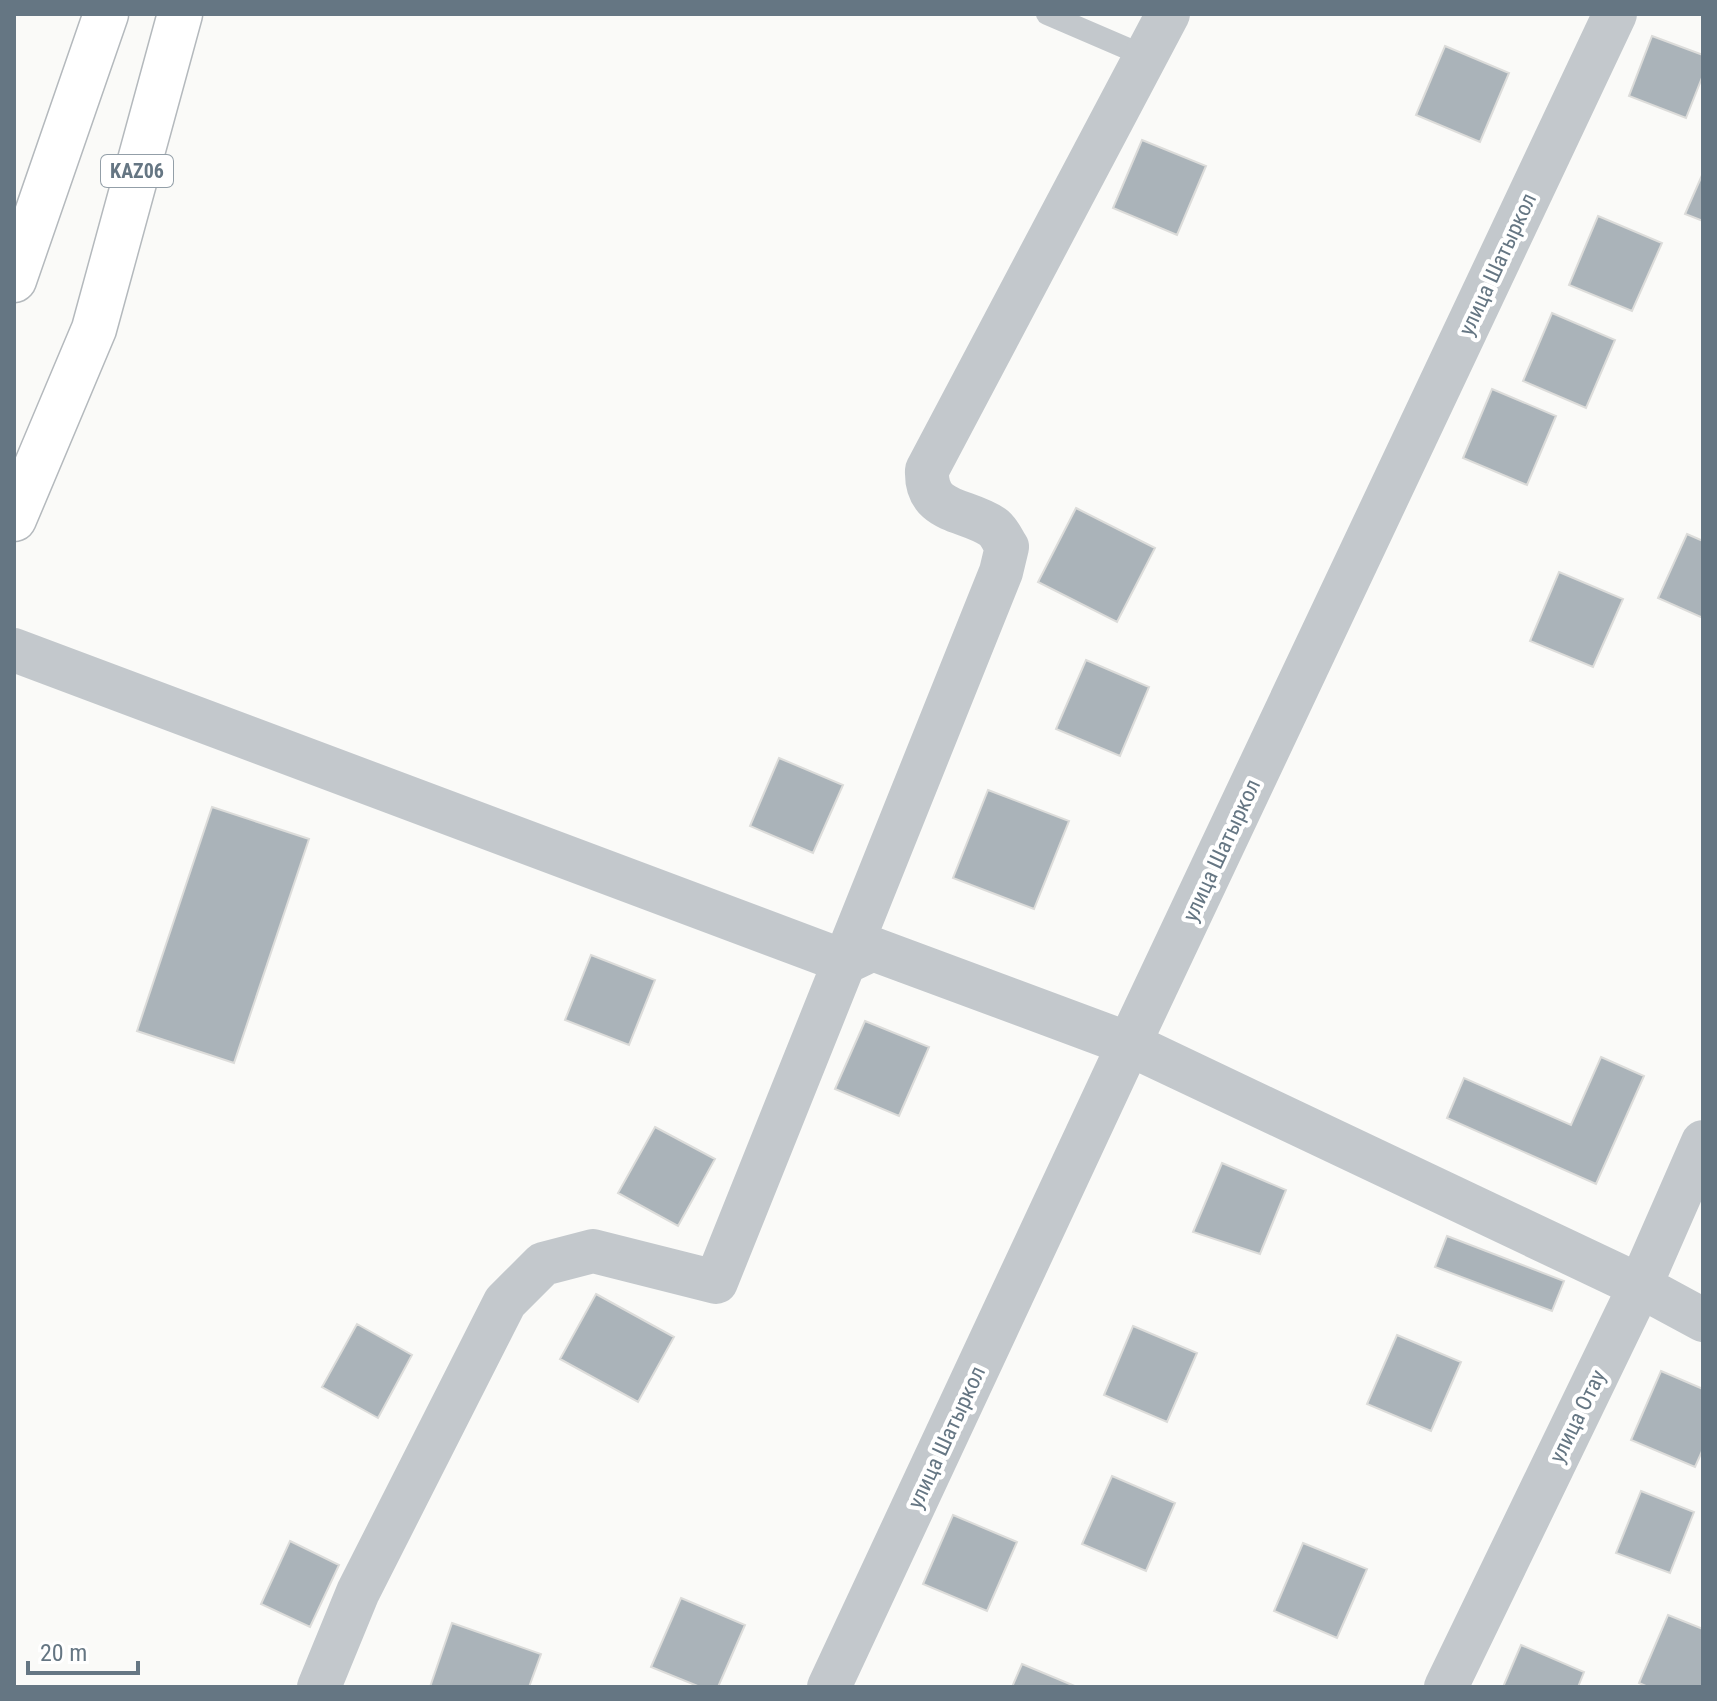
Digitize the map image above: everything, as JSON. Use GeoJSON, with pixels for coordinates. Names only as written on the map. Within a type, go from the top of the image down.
{"type":"FeatureCollection","features":[{"type":"Feature","properties":{"kind":"highway"},"geometry":{"type":"LineString","coordinates":[[14,280],[106,14]]}},
{"type":"Feature","properties":{"kind":"highway","name":"KАZ06"},"geometry":{"type":"LineString","coordinates":[[14,519],[94,329],[180,14]]}},
{"type":"Feature","properties":{"kind":"street"},"geometry":{"type":"LineString","coordinates":[[319,1687],[358,1592],[505,1302],[543,1264],[593,1251],[716,1282],[1001,572],[1007,547],[995,528],[933,498],[926,486],[927,470],[1168,14]]}},
{"type":"Feature","properties":{"kind":"street","name":"улица Шатыркол"},"geometry":{"type":"LineString","coordinates":[[829,1687],[1615,14]]}},
{"type":"Feature","properties":{"kind":"street"},"geometry":{"type":"LineString","coordinates":[[14,650],[846,962],[873,949],[1129,1044],[1640,1286],[1703,1320]]}},
{"type":"Feature","properties":{"kind":"street","name":"улица Отау"},"geometry":{"type":"LineString","coordinates":[[1446,1687],[1640,1286],[1703,1142]]}},
{"type":"Feature","properties":{"kind":"lane"},"geometry":{"type":"LineString","coordinates":[[1047,14],[1147,57]]}},
{"type":"Feature","properties":{"kind":"building"},"geometry":{"type":"Polygon","coordinates":[[[1652,36],[1703,55],[1703,75],[1686,118],[1629,96],[1652,36]]]}},
{"type":"Feature","properties":{"kind":"building"},"geometry":{"type":"Polygon","coordinates":[[[1445,46],[1509,73],[1480,142],[1416,115],[1445,46]]]}},
{"type":"Feature","properties":{"kind":"building"},"geometry":{"type":"Polygon","coordinates":[[[1142,140],[1206,166],[1177,235],[1113,208],[1142,140]]]}},
{"type":"Feature","properties":{"kind":"building"},"geometry":{"type":"Polygon","coordinates":[[[1703,173],[1703,221],[1685,214],[1703,173]]]}},
{"type":"Feature","properties":{"kind":"building"},"geometry":{"type":"Polygon","coordinates":[[[1598,216],[1662,243],[1632,311],[1569,285],[1598,216]]]}},
{"type":"Feature","properties":{"kind":"building"},"geometry":{"type":"Polygon","coordinates":[[[1552,313],[1615,340],[1586,408],[1523,381],[1552,313]]]}},
{"type":"Feature","properties":{"kind":"building"},"geometry":{"type":"Polygon","coordinates":[[[1492,389],[1556,416],[1527,485],[1463,458],[1492,389]]]}},
{"type":"Feature","properties":{"kind":"building"},"geometry":{"type":"Polygon","coordinates":[[[1076,508],[1155,548],[1117,622],[1038,582],[1076,508]]]}},
{"type":"Feature","properties":{"kind":"building"},"geometry":{"type":"Polygon","coordinates":[[[1687,534],[1703,541],[1703,618],[1658,598],[1687,534]]]}},
{"type":"Feature","properties":{"kind":"building"},"geometry":{"type":"Polygon","coordinates":[[[1559,572],[1623,599],[1593,667],[1530,641],[1559,572]]]}},
{"type":"Feature","properties":{"kind":"building"},"geometry":{"type":"Polygon","coordinates":[[[1086,660],[1149,687],[1120,756],[1056,729],[1086,660]]]}},
{"type":"Feature","properties":{"kind":"building"},"geometry":{"type":"Polygon","coordinates":[[[779,758],[843,785],[813,853],[750,826],[779,758]]]}},
{"type":"Feature","properties":{"kind":"building"},"geometry":{"type":"Polygon","coordinates":[[[988,790],[1069,821],[1034,909],[953,878],[988,790]]]}},
{"type":"Feature","properties":{"kind":"building"},"geometry":{"type":"Polygon","coordinates":[[[212,807],[309,839],[234,1063],[137,1031],[212,807]]]}},
{"type":"Feature","properties":{"kind":"building"},"geometry":{"type":"Polygon","coordinates":[[[591,955],[655,980],[629,1045],[565,1020],[591,955]]]}},
{"type":"Feature","properties":{"kind":"building"},"geometry":{"type":"Polygon","coordinates":[[[865,1021],[929,1047],[899,1116],[835,1089],[865,1021]]]}},
{"type":"Feature","properties":{"kind":"building"},"geometry":{"type":"Polygon","coordinates":[[[1601,1057],[1644,1076],[1596,1184],[1447,1118],[1464,1078],[1571,1125],[1601,1057]]]}},
{"type":"Feature","properties":{"kind":"building"},"geometry":{"type":"Polygon","coordinates":[[[655,1127],[715,1159],[678,1226],[618,1193],[655,1127]]]}},
{"type":"Feature","properties":{"kind":"building"},"geometry":{"type":"Polygon","coordinates":[[[1222,1163],[1286,1190],[1260,1254],[1193,1232],[1222,1163]]]}},
{"type":"Feature","properties":{"kind":"building"},"geometry":{"type":"Polygon","coordinates":[[[1447,1236],[1564,1281],[1552,1311],[1435,1267],[1447,1236]]]}},
{"type":"Feature","properties":{"kind":"building"},"geometry":{"type":"Polygon","coordinates":[[[596,1294],[674,1337],[638,1402],[560,1359],[596,1294]]]}},
{"type":"Feature","properties":{"kind":"building"},"geometry":{"type":"Polygon","coordinates":[[[357,1324],[412,1355],[378,1418],[322,1387],[357,1324]]]}},
{"type":"Feature","properties":{"kind":"building"},"geometry":{"type":"Polygon","coordinates":[[[1133,1326],[1197,1353],[1167,1422],[1104,1395],[1133,1326]]]}},
{"type":"Feature","properties":{"kind":"building"},"geometry":{"type":"Polygon","coordinates":[[[1397,1335],[1461,1362],[1431,1431],[1367,1404],[1397,1335]]]}},
{"type":"Feature","properties":{"kind":"building"},"geometry":{"type":"Polygon","coordinates":[[[1661,1371],[1703,1389],[1703,1449],[1695,1467],[1631,1440],[1661,1371]]]}},
{"type":"Feature","properties":{"kind":"building"},"geometry":{"type":"Polygon","coordinates":[[[1112,1476],[1175,1503],[1146,1571],[1082,1544],[1112,1476]]]}},
{"type":"Feature","properties":{"kind":"building"},"geometry":{"type":"Polygon","coordinates":[[[1641,1491],[1694,1512],[1670,1573],[1616,1553],[1641,1491]]]}},
{"type":"Feature","properties":{"kind":"building"},"geometry":{"type":"Polygon","coordinates":[[[953,1515],[1017,1542],[987,1611],[923,1584],[953,1515]]]}},
{"type":"Feature","properties":{"kind":"building"},"geometry":{"type":"Polygon","coordinates":[[[290,1541],[339,1565],[310,1627],[261,1604],[290,1541]]]}},
{"type":"Feature","properties":{"kind":"building"},"geometry":{"type":"Polygon","coordinates":[[[1303,1543],[1367,1569],[1337,1638],[1274,1611],[1303,1543]]]}},
{"type":"Feature","properties":{"kind":"building"},"geometry":{"type":"Polygon","coordinates":[[[681,1598],[745,1625],[718,1687],[700,1687],[651,1667],[681,1598]]]}},
{"type":"Feature","properties":{"kind":"building"},"geometry":{"type":"Polygon","coordinates":[[[1668,1615],[1703,1629],[1703,1687],[1648,1687],[1639,1683],[1668,1615]]]}},
{"type":"Feature","properties":{"kind":"building"},"geometry":{"type":"Polygon","coordinates":[[[452,1623],[541,1654],[529,1687],[430,1687],[452,1623]]]}},
{"type":"Feature","properties":{"kind":"building"},"geometry":{"type":"Polygon","coordinates":[[[1521,1645],[1584,1672],[1578,1687],[1503,1687],[1521,1645]]]}},
{"type":"Feature","properties":{"kind":"building"},"geometry":{"type":"Polygon","coordinates":[[[1022,1664],[1077,1687],[1012,1687],[1022,1664]]]}}]}
